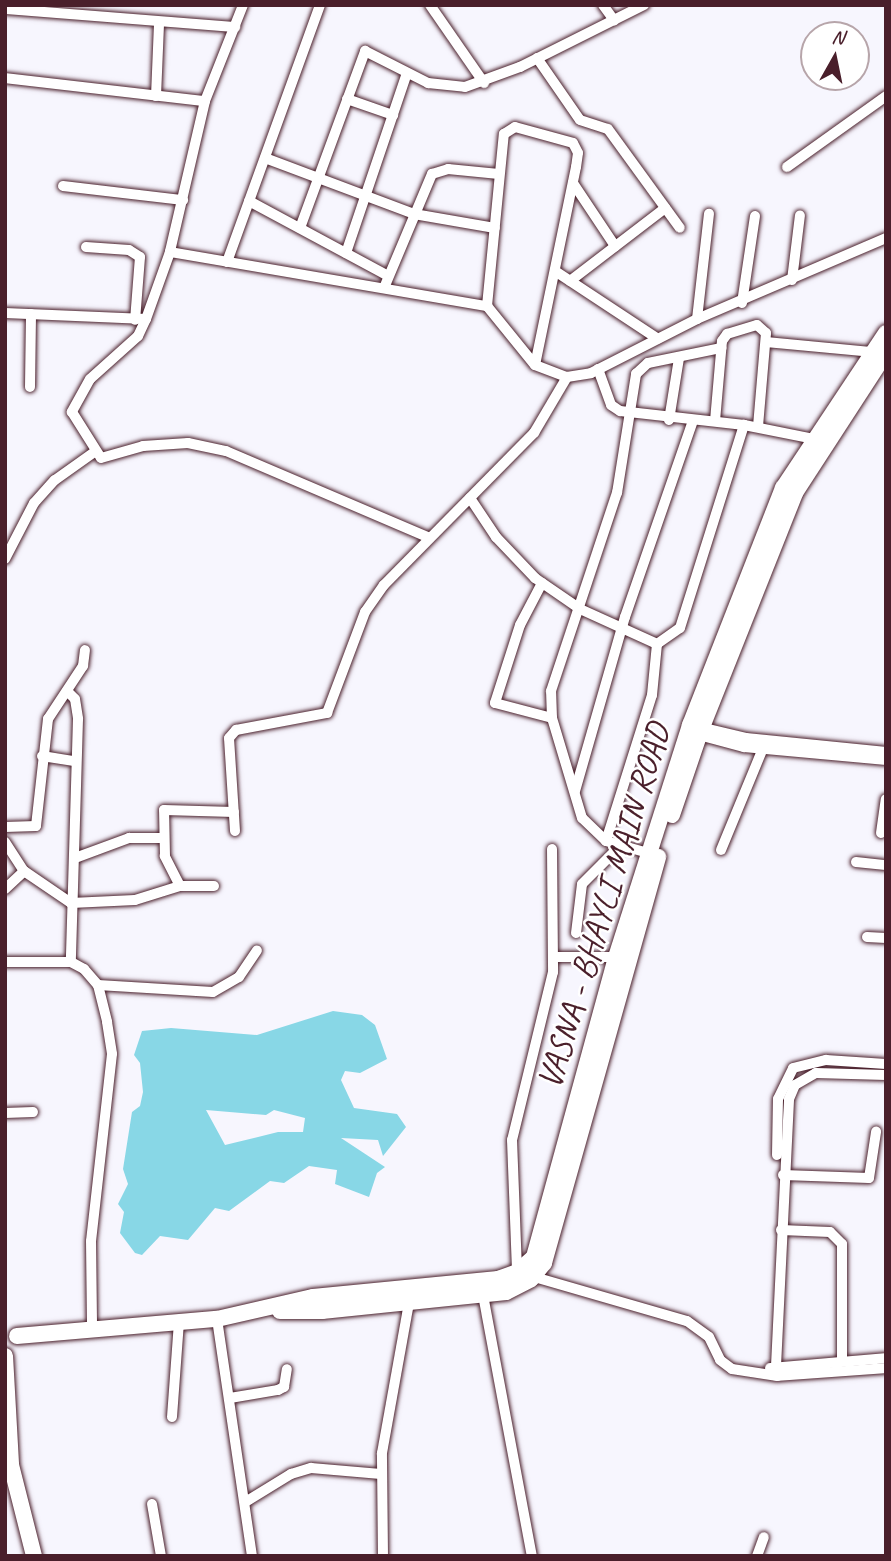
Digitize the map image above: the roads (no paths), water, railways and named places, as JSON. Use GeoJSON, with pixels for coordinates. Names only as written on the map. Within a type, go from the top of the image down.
{"type":"FeatureCollection","features":[{"type":"Feature","properties":{"kind":"main road","name":"VASNA - BHAYLI MAIN ROAD"},"geometry":{"type":"LineString","coordinates":[[694,730],[794,493],[878,353],[886,334]]}},
{"type":"Feature","properties":{"kind":"main road","name":"VASNA - BHAYLI MAIN ROAD"},"geometry":{"type":"LineString","coordinates":[[524,1275],[541,1241],[616,957],[694,730],[783,488],[814,439],[878,353]]}},
{"type":"Feature","properties":{"kind":"main road","name":"VASNA - BHAYLI MAIN ROAD"},"geometry":{"type":"LineString","coordinates":[[261,1311],[322,1311],[506,1292],[552,1243],[653,855]]}},
{"type":"Feature","properties":{"kind":"main road","name":"VASNA - BHAYLI MAIN ROAD"},"geometry":{"type":"LineString","coordinates":[[9,1337],[217,1319],[313,1297],[524,1275]]}},
{"type":"Feature","properties":{"kind":"main road"},"geometry":{"type":"LineString","coordinates":[[5,1356],[6,1418],[11,1465],[34,1556]]}},
{"type":"Feature","properties":{"kind":"main road"},"geometry":{"type":"LineString","coordinates":[[6,1418],[44,1556]]}},
{"type":"Feature","properties":{"kind":"street"},"geometry":{"type":"LineString","coordinates":[[141,320],[170,252],[205,101],[243,5]]}},
{"type":"Feature","properties":{"kind":"street"},"geometry":{"type":"LineString","coordinates":[[227,262],[320,5]]}},
{"type":"Feature","properties":{"kind":"street"},"geometry":{"type":"LineString","coordinates":[[430,5],[484,83]]}},
{"type":"Feature","properties":{"kind":"street"},"geometry":{"type":"LineString","coordinates":[[603,5],[614,20]]}},
{"type":"Feature","properties":{"kind":"street"},"geometry":{"type":"LineString","coordinates":[[300,229],[365,51],[407,73],[445,86],[484,83],[644,5]]}},
{"type":"Feature","properties":{"kind":"street"},"geometry":{"type":"LineString","coordinates":[[5,9],[159,24],[235,27]]}},
{"type":"Feature","properties":{"kind":"street"},"geometry":{"type":"LineString","coordinates":[[156,96],[159,24]]}},
{"type":"Feature","properties":{"kind":"street"},"geometry":{"type":"LineString","coordinates":[[537,58],[580,120],[608,129],[680,228]]}},
{"type":"Feature","properties":{"kind":"street"},"geometry":{"type":"LineString","coordinates":[[346,253],[407,73]]}},
{"type":"Feature","properties":{"kind":"street"},"geometry":{"type":"LineString","coordinates":[[5,78],[205,101]]}},
{"type":"Feature","properties":{"kind":"street"},"geometry":{"type":"LineString","coordinates":[[787,167],[886,96]]}},
{"type":"Feature","properties":{"kind":"street"},"geometry":{"type":"LineString","coordinates":[[347,99],[393,115]]}},
{"type":"Feature","properties":{"kind":"street"},"geometry":{"type":"LineString","coordinates":[[487,306],[504,134],[515,127],[578,147],[536,365]]}},
{"type":"Feature","properties":{"kind":"street"},"geometry":{"type":"LineString","coordinates":[[265,159],[414,214],[495,228]]}},
{"type":"Feature","properties":{"kind":"street"},"geometry":{"type":"LineString","coordinates":[[383,288],[432,174],[439,170],[499,174]]}},
{"type":"Feature","properties":{"kind":"street"},"geometry":{"type":"LineString","coordinates":[[573,183],[615,246]]}},
{"type":"Feature","properties":{"kind":"street"},"geometry":{"type":"LineString","coordinates":[[63,186],[183,200]]}},
{"type":"Feature","properties":{"kind":"street"},"geometry":{"type":"LineString","coordinates":[[250,201],[388,276]]}},
{"type":"Feature","properties":{"kind":"street"},"geometry":{"type":"LineString","coordinates":[[570,281],[665,208]]}},
{"type":"Feature","properties":{"kind":"street"},"geometry":{"type":"LineString","coordinates":[[697,320],[709,214]]}},
{"type":"Feature","properties":{"kind":"street"},"geometry":{"type":"LineString","coordinates":[[792,280],[800,215]]}},
{"type":"Feature","properties":{"kind":"street"},"geometry":{"type":"LineString","coordinates":[[742,303],[755,216]]}},
{"type":"Feature","properties":{"kind":"street"},"geometry":{"type":"LineString","coordinates":[[170,252],[487,306],[536,365],[567,377],[598,369],[697,320],[742,303],[886,238]]}},
{"type":"Feature","properties":{"kind":"street"},"geometry":{"type":"LineString","coordinates":[[86,247],[129,250],[140,257],[141,320],[138,336],[90,379],[72,412],[91,448],[107,458],[142,446],[188,443],[226,451],[428,537]]}},
{"type":"Feature","properties":{"kind":"street"},"geometry":{"type":"LineString","coordinates":[[555,271],[658,339]]}},
{"type":"Feature","properties":{"kind":"street"},"geometry":{"type":"LineString","coordinates":[[5,313],[141,320]]}},
{"type":"Feature","properties":{"kind":"street"},"geometry":{"type":"LineString","coordinates":[[30,387],[31,314]]}},
{"type":"Feature","properties":{"kind":"street"},"geometry":{"type":"LineString","coordinates":[[715,421],[721,348],[727,334],[757,325],[765,328],[766,342],[758,427]]}},
{"type":"Feature","properties":{"kind":"street"},"geometry":{"type":"LineString","coordinates":[[766,342],[878,353]]}},
{"type":"Feature","properties":{"kind":"street"},"geometry":{"type":"LineString","coordinates":[[653,855],[606,841],[582,818],[552,718],[553,679],[580,609],[617,493],[628,414],[641,367],[721,348]]}},
{"type":"Feature","properties":{"kind":"street"},"geometry":{"type":"LineString","coordinates":[[669,420],[679,358]]}},
{"type":"Feature","properties":{"kind":"street"},"geometry":{"type":"LineString","coordinates":[[598,369],[611,405],[628,414],[669,420],[715,421],[814,439]]}},
{"type":"Feature","properties":{"kind":"street"},"geometry":{"type":"LineString","coordinates":[[235,831],[229,738],[236,730],[327,713],[365,612],[428,537],[534,433],[567,377]]}},
{"type":"Feature","properties":{"kind":"street"},"geometry":{"type":"LineString","coordinates":[[574,793],[622,630],[693,421]]}},
{"type":"Feature","properties":{"kind":"street"},"geometry":{"type":"LineString","coordinates":[[606,841],[652,695],[657,644],[680,628],[744,425]]}},
{"type":"Feature","properties":{"kind":"street"},"geometry":{"type":"LineString","coordinates":[[5,559],[34,503],[91,448]]}},
{"type":"Feature","properties":{"kind":"street"},"geometry":{"type":"LineString","coordinates":[[470,498],[496,537],[542,583],[580,609],[657,644]]}},
{"type":"Feature","properties":{"kind":"street"},"geometry":{"type":"LineString","coordinates":[[542,583],[520,625],[495,703],[552,718]]}},
{"type":"Feature","properties":{"kind":"street"},"geometry":{"type":"LineString","coordinates":[[5,827],[36,826],[48,719],[83,666],[85,650]]}},
{"type":"Feature","properties":{"kind":"street"},"geometry":{"type":"LineString","coordinates":[[67,691],[75,699],[78,719],[73,761],[75,858],[71,903],[71,962]]}},
{"type":"Feature","properties":{"kind":"street"},"geometry":{"type":"LineString","coordinates":[[694,730],[763,748],[886,760]]}},
{"type":"Feature","properties":{"kind":"street"},"geometry":{"type":"LineString","coordinates":[[694,730],[886,752]]}},
{"type":"Feature","properties":{"kind":"street"},"geometry":{"type":"LineString","coordinates":[[721,850],[763,748]]}},
{"type":"Feature","properties":{"kind":"street"},"geometry":{"type":"LineString","coordinates":[[42,756],[73,761]]}},
{"type":"Feature","properties":{"kind":"street"},"geometry":{"type":"LineString","coordinates":[[881,833],[886,799]]}},
{"type":"Feature","properties":{"kind":"street"},"geometry":{"type":"LineString","coordinates":[[180,887],[165,856],[162,838],[164,810],[234,812]]}},
{"type":"Feature","properties":{"kind":"street"},"geometry":{"type":"LineString","coordinates":[[75,858],[129,838],[162,838]]}},
{"type":"Feature","properties":{"kind":"street"},"geometry":{"type":"LineString","coordinates":[[5,842],[24,871],[71,903],[135,901],[180,887],[214,886]]}},
{"type":"Feature","properties":{"kind":"street"},"geometry":{"type":"LineString","coordinates":[[576,933],[582,884],[621,845]]}},
{"type":"Feature","properties":{"kind":"street"},"geometry":{"type":"LineString","coordinates":[[552,849],[554,957],[512,1140],[524,1275],[687,1321],[709,1337],[720,1360],[732,1369],[777,1376],[886,1368]]}},
{"type":"Feature","properties":{"kind":"street"},"geometry":{"type":"LineString","coordinates":[[856,862],[886,865]]}},
{"type":"Feature","properties":{"kind":"street"},"geometry":{"type":"LineString","coordinates":[[5,889],[24,871]]}},
{"type":"Feature","properties":{"kind":"street"},"geometry":{"type":"LineString","coordinates":[[867,937],[886,938]]}},
{"type":"Feature","properties":{"kind":"street"},"geometry":{"type":"LineString","coordinates":[[98,985],[213,992],[239,977],[257,950]]}},
{"type":"Feature","properties":{"kind":"street"},"geometry":{"type":"LineString","coordinates":[[554,957],[616,957]]}},
{"type":"Feature","properties":{"kind":"street"},"geometry":{"type":"LineString","coordinates":[[5,962],[71,962],[92,975],[98,985],[112,1054],[91,1241],[92,1328]]}},
{"type":"Feature","properties":{"kind":"street"},"geometry":{"type":"LineString","coordinates":[[780,1256],[776,1119],[784,1079],[804,1063],[886,1064]]}},
{"type":"Feature","properties":{"kind":"street"},"geometry":{"type":"LineString","coordinates":[[776,1366],[785,1115],[795,1085],[816,1073],[886,1075]]}},
{"type":"Feature","properties":{"kind":"street"},"geometry":{"type":"LineString","coordinates":[[5,1113],[33,1112]]}},
{"type":"Feature","properties":{"kind":"street"},"geometry":{"type":"LineString","coordinates":[[783,1175],[869,1178],[876,1132]]}},
{"type":"Feature","properties":{"kind":"street"},"geometry":{"type":"LineString","coordinates":[[781,1230],[830,1232],[842,1244],[842,1361]]}},
{"type":"Feature","properties":{"kind":"street"},"geometry":{"type":"LineString","coordinates":[[483,1295],[532,1556]]}},
{"type":"Feature","properties":{"kind":"street"},"geometry":{"type":"LineString","coordinates":[[383,1556],[381,1474],[409,1303]]}},
{"type":"Feature","properties":{"kind":"street"},"geometry":{"type":"LineString","coordinates":[[217,1319],[247,1501],[252,1556]]}},
{"type":"Feature","properties":{"kind":"street"},"geometry":{"type":"LineString","coordinates":[[172,1418],[179,1322]]}},
{"type":"Feature","properties":{"kind":"street"},"geometry":{"type":"LineString","coordinates":[[750,1372],[776,1366],[886,1358]]}},
{"type":"Feature","properties":{"kind":"street"},"geometry":{"type":"LineString","coordinates":[[230,1398],[278,1391],[284,1387],[287,1369]]}},
{"type":"Feature","properties":{"kind":"street"},"geometry":{"type":"LineString","coordinates":[[247,1501],[291,1474],[311,1468],[381,1474]]}},
{"type":"Feature","properties":{"kind":"street"},"geometry":{"type":"LineString","coordinates":[[152,1504],[161,1556]]}},
{"type":"Feature","properties":{"kind":"street"},"geometry":{"type":"LineString","coordinates":[[757,1556],[765,1537]]}},
{"type":"Feature","properties":{"kind":"water"},"geometry":{"type":"Polygon","coordinates":[[[333,1011],[362,1015],[375,1025],[387,1059],[360,1073],[345,1071],[341,1080],[354,1108],[397,1114],[406,1127],[383,1156],[378,1140],[341,1138],[385,1167],[377,1173],[369,1197],[335,1184],[337,1170],[309,1166],[284,1183],[270,1181],[229,1211],[215,1208],[188,1240],[160,1236],[142,1255],[135,1253],[120,1233],[124,1212],[118,1204],[128,1184],[123,1169],[132,1112],[140,1106],[143,1092],[140,1063],[134,1055],[142,1031],[171,1028],[257,1035],[333,1011]],[[206,1110],[225,1145],[278,1132],[303,1132],[305,1118],[274,1110],[266,1115],[206,1110]]]}}]}
